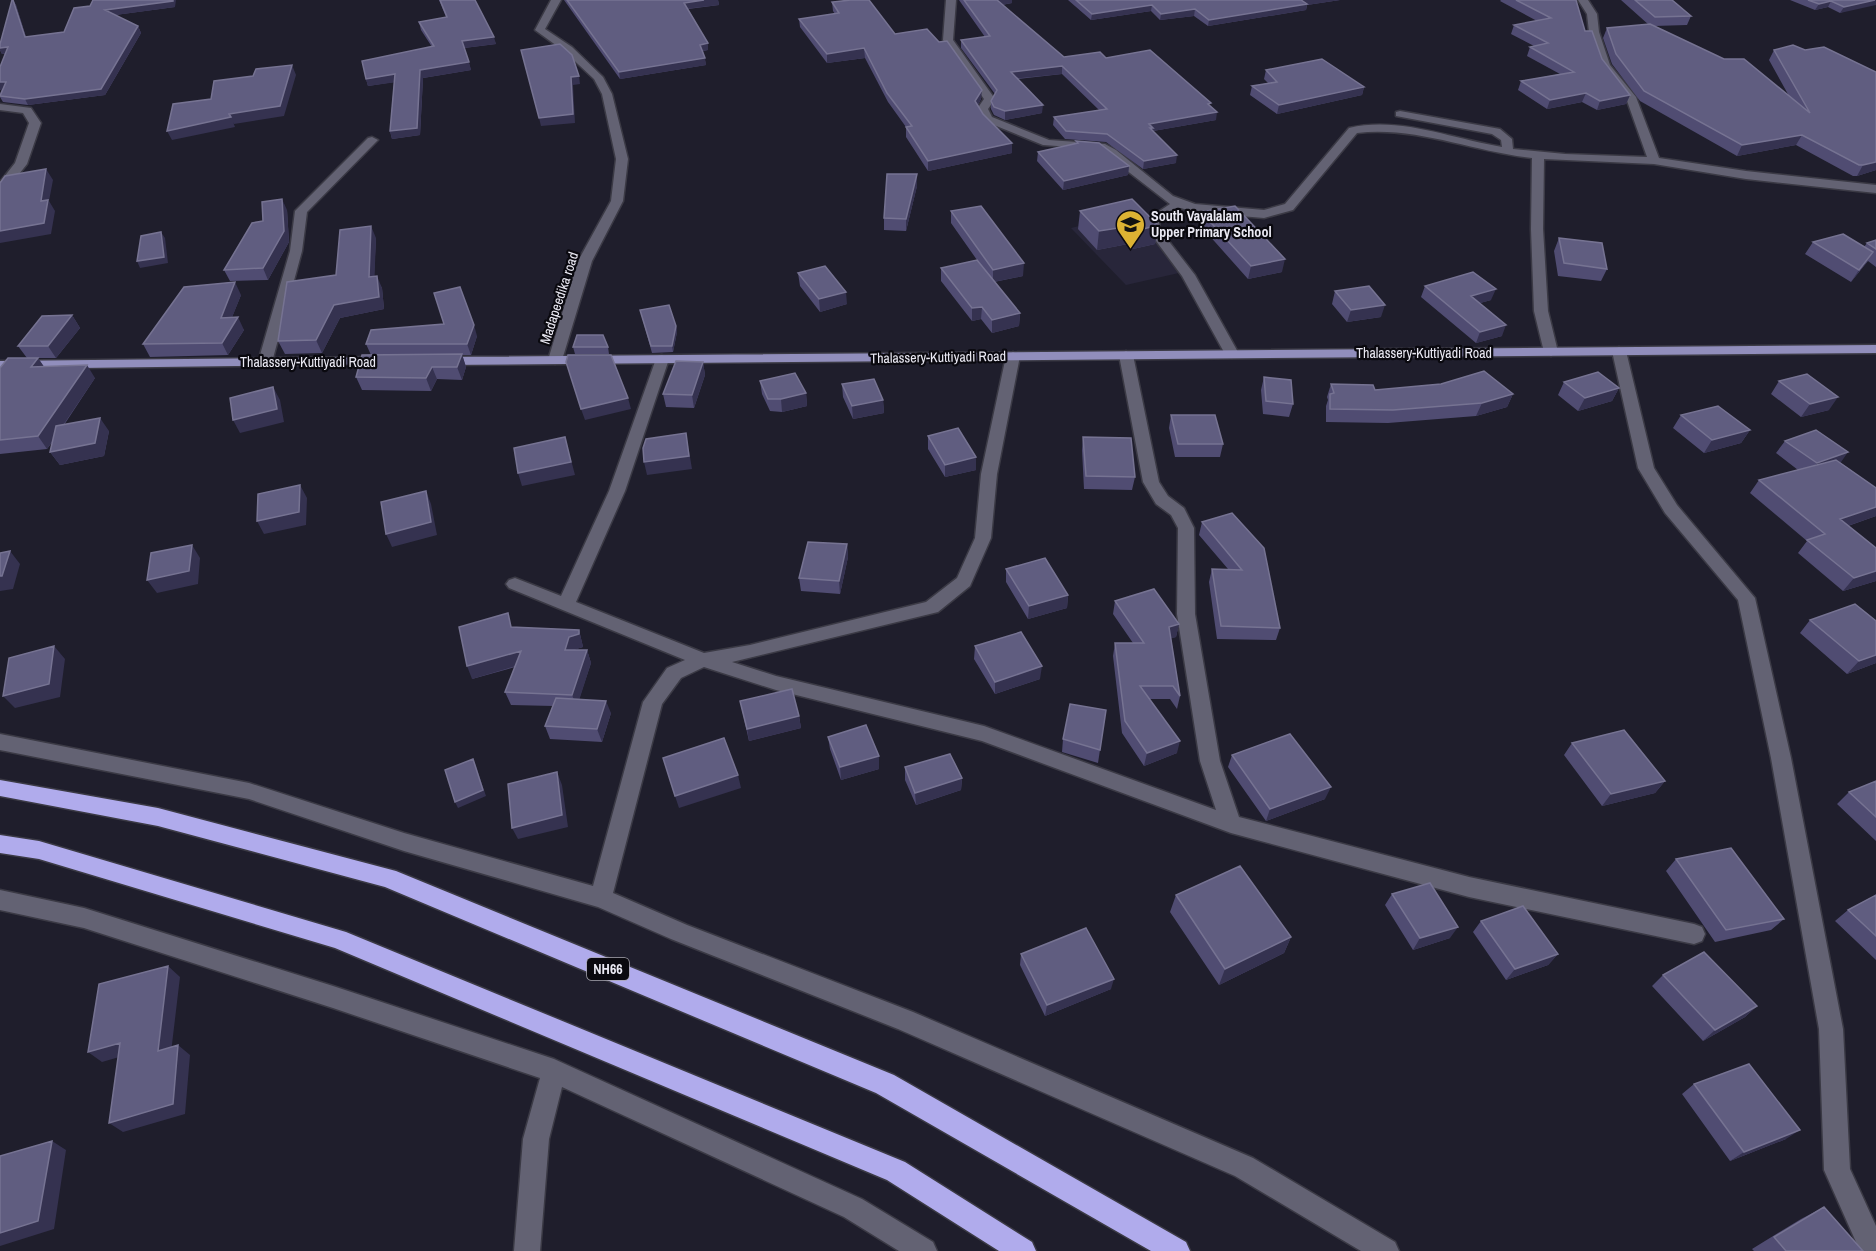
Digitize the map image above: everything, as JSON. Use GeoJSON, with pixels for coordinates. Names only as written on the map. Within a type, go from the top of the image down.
{"type":"FeatureCollection","features":[{"type":"Feature","properties":{"kind":"highway","name":"NH66"},"geometry":{"type":"LineString","coordinates":[[0,788],[158,817],[388,878],[885,1084],[1177,1251]]}},
{"type":"Feature","properties":{"kind":"highway"},"geometry":{"type":"LineString","coordinates":[[0,844],[39,850],[338,939],[896,1171],[1023,1251]]}},
{"type":"Feature","properties":{"kind":"main road","name":"Thalassery-Kuttiyadi Road"},"geometry":{"type":"LineString","coordinates":[[427,361],[1876,349]]}},
{"type":"Feature","properties":{"kind":"main road","name":"Thalassery-Kuttiyadi Road"},"geometry":{"type":"LineString","coordinates":[[0,365],[404,361]]}},
{"type":"Feature","properties":{"kind":"street","name":"Madapeedika road"},"geometry":{"type":"LineString","coordinates":[[555,360],[585,261],[617,201],[621,159],[607,94],[598,77],[568,50],[540,30],[556,0]]}},
{"type":"Feature","properties":{"kind":"street"},"geometry":{"type":"LineString","coordinates":[[951,0],[948,40],[990,99],[982,109],[988,119],[1047,143],[1101,146],[1112,152],[1169,200],[1192,208],[1264,214],[1289,207],[1353,130],[1369,126],[1397,129],[1508,152],[1654,161],[1746,175],[1876,189]]}},
{"type":"Feature","properties":{"kind":"street"},"geometry":{"type":"LineString","coordinates":[[1582,0],[1592,14],[1598,47],[1605,66],[1631,97],[1654,161]]}},
{"type":"Feature","properties":{"kind":"street"},"geometry":{"type":"LineString","coordinates":[[0,107],[27,110],[35,123],[21,164],[0,190]]}},
{"type":"Feature","properties":{"kind":"street"},"geometry":{"type":"LineString","coordinates":[[1400,114],[1496,131],[1506,139],[1508,152]]}},
{"type":"Feature","properties":{"kind":"street"},"geometry":{"type":"LineString","coordinates":[[265,362],[296,251],[301,211],[372,140]]}},
{"type":"Feature","properties":{"kind":"street"},"geometry":{"type":"LineString","coordinates":[[1538,155],[1537,229],[1541,311],[1551,352]]}},
{"type":"Feature","properties":{"kind":"street"},"geometry":{"type":"LineString","coordinates":[[1180,203],[1153,220],[1154,230],[1188,275],[1232,354]]}},
{"type":"Feature","properties":{"kind":"street"},"geometry":{"type":"LineString","coordinates":[[1619,351],[1646,468],[1671,509],[1746,598],[1781,758],[1831,1029],[1837,1170],[1874,1251]]}},
{"type":"Feature","properties":{"kind":"street"},"geometry":{"type":"LineString","coordinates":[[1126,355],[1151,482],[1162,500],[1178,512],[1186,528],[1186,614],[1210,761],[1231,824]]}},
{"type":"Feature","properties":{"kind":"street"},"geometry":{"type":"LineString","coordinates":[[601,898],[653,702],[674,673],[703,660],[750,652],[932,607],[964,582],[983,538],[988,474],[1013,356]]}},
{"type":"Feature","properties":{"kind":"street"},"geometry":{"type":"LineString","coordinates":[[566,605],[617,491],[662,359]]}},
{"type":"Feature","properties":{"kind":"street"},"geometry":{"type":"LineString","coordinates":[[515,584],[703,660],[776,683],[984,734],[1231,824],[1469,887],[1694,934]]}},
{"type":"Feature","properties":{"kind":"street"},"geometry":{"type":"LineString","coordinates":[[0,742],[249,791],[404,842],[601,898],[679,932],[905,1020],[1244,1167],[1386,1251]]}},
{"type":"Feature","properties":{"kind":"street"},"geometry":{"type":"LineString","coordinates":[[0,900],[84,918],[333,997],[554,1071],[853,1208],[924,1251]]}},
{"type":"Feature","properties":{"kind":"street"},"geometry":{"type":"LineString","coordinates":[[527,1251],[536,1139],[554,1071]]}},
{"type":"Feature","properties":{"kind":"shaded area","name":"South Vayalalam Upper Primary School"},"geometry":{"type":"Polygon","coordinates":[[[1132,213],[1192,270],[1126,285],[1071,228],[1132,213]]]}},
{"type":"Feature","properties":{"kind":"building"},"geometry":{"type":"Polygon","coordinates":[[[12,0],[25,37],[64,32],[74,8],[90,6],[93,0],[173,1],[105,10],[138,26],[101,89],[25,99],[0,96],[6,82],[0,82],[0,67],[8,47],[0,48],[0,44],[12,0]]]}},
{"type":"Feature","properties":{"kind":"building"},"geometry":{"type":"Polygon","coordinates":[[[440,0],[475,0],[494,37],[462,41],[469,62],[420,70],[417,128],[390,131],[395,74],[366,79],[362,61],[434,46],[419,22],[447,17],[440,0]]]}},
{"type":"Feature","properties":{"kind":"building"},"geometry":{"type":"Polygon","coordinates":[[[567,0],[704,0],[684,3],[708,43],[700,45],[705,58],[619,72],[567,0]]]}},
{"type":"Feature","properties":{"kind":"building"},"geometry":{"type":"Polygon","coordinates":[[[869,0],[895,34],[927,29],[939,42],[947,41],[982,90],[975,101],[983,114],[1012,143],[928,161],[906,127],[912,126],[887,93],[864,48],[827,54],[799,19],[839,13],[832,2],[869,0]]]}},
{"type":"Feature","properties":{"kind":"building"},"geometry":{"type":"Polygon","coordinates":[[[964,0],[997,0],[1064,57],[1100,52],[1106,58],[1150,50],[1211,103],[1208,104],[1217,112],[1149,124],[1153,128],[1150,128],[1177,155],[1144,161],[1107,134],[1066,131],[1054,117],[1107,109],[1062,66],[1011,72],[1043,105],[1005,111],[994,107],[991,101],[997,90],[961,40],[990,36],[964,0]]]}},
{"type":"Feature","properties":{"kind":"building"},"geometry":{"type":"Polygon","coordinates":[[[1076,0],[1301,0],[1307,4],[1209,20],[1195,9],[1161,14],[1152,5],[1092,14],[1076,0]]]}},
{"type":"Feature","properties":{"kind":"building"},"geometry":{"type":"Polygon","coordinates":[[[1516,0],[1576,0],[1585,31],[1592,31],[1602,59],[1630,95],[1600,101],[1586,93],[1550,100],[1521,81],[1574,72],[1530,47],[1548,43],[1514,25],[1551,18],[1516,0]]]}},
{"type":"Feature","properties":{"kind":"building"},"geometry":{"type":"Polygon","coordinates":[[[1635,0],[1672,0],[1691,16],[1655,17],[1635,0]]]}},
{"type":"Feature","properties":{"kind":"building"},"geometry":{"type":"Polygon","coordinates":[[[1808,0],[1875,0],[1844,7],[1831,1],[1819,4],[1808,0]]]}},
{"type":"Feature","properties":{"kind":"building"},"geometry":{"type":"Polygon","coordinates":[[[1650,24],[1724,59],[1744,59],[1810,113],[1774,50],[1793,45],[1805,50],[1824,47],[1876,72],[1876,162],[1859,165],[1802,135],[1742,145],[1644,91],[1616,54],[1607,28],[1650,24]]]}},
{"type":"Feature","properties":{"kind":"building"},"geometry":{"type":"Polygon","coordinates":[[[560,44],[572,55],[579,76],[571,77],[573,114],[539,118],[521,50],[560,44]]]}},
{"type":"Feature","properties":{"kind":"building"},"geometry":{"type":"Polygon","coordinates":[[[1322,59],[1364,87],[1279,105],[1252,86],[1277,82],[1266,70],[1322,59]]]}},
{"type":"Feature","properties":{"kind":"building"},"geometry":{"type":"Polygon","coordinates":[[[292,65],[280,106],[229,114],[231,117],[167,131],[173,104],[211,99],[214,81],[253,76],[256,69],[292,65]]]}},
{"type":"Feature","properties":{"kind":"building"},"geometry":{"type":"Polygon","coordinates":[[[1076,141],[1099,143],[1129,166],[1064,181],[1038,152],[1078,143],[1076,141]]]}},
{"type":"Feature","properties":{"kind":"building"},"geometry":{"type":"Polygon","coordinates":[[[46,169],[41,201],[48,200],[44,223],[0,231],[0,183],[5,176],[46,169]]]}},
{"type":"Feature","properties":{"kind":"building"},"geometry":{"type":"Polygon","coordinates":[[[887,174],[917,174],[906,219],[884,218],[887,174]]]}},
{"type":"Feature","properties":{"kind":"building"},"geometry":{"type":"Polygon","coordinates":[[[282,199],[284,231],[263,268],[224,270],[252,223],[263,221],[262,202],[282,199]]]}},
{"type":"Feature","properties":{"kind":"building"},"geometry":{"type":"Polygon","coordinates":[[[1132,199],[1158,225],[1136,231],[1131,226],[1099,231],[1080,211],[1132,199]]]}},
{"type":"Feature","properties":{"kind":"building"},"geometry":{"type":"Polygon","coordinates":[[[981,206],[1024,263],[993,270],[951,211],[981,206]]]}},
{"type":"Feature","properties":{"kind":"building"},"geometry":{"type":"Polygon","coordinates":[[[1235,206],[1285,259],[1251,266],[1201,212],[1235,206]]]}},
{"type":"Feature","properties":{"kind":"building"},"geometry":{"type":"Polygon","coordinates":[[[371,226],[369,277],[377,276],[379,297],[334,305],[316,340],[278,341],[287,282],[336,275],[340,230],[371,226]]]}},
{"type":"Feature","properties":{"kind":"building"},"geometry":{"type":"Polygon","coordinates":[[[161,232],[164,257],[137,261],[141,236],[161,232]]]}},
{"type":"Feature","properties":{"kind":"building"},"geometry":{"type":"Polygon","coordinates":[[[1843,234],[1873,252],[1859,270],[1813,242],[1843,234]]]}},
{"type":"Feature","properties":{"kind":"building"},"geometry":{"type":"Polygon","coordinates":[[[1559,238],[1602,243],[1607,269],[1564,263],[1559,238]]]}},
{"type":"Feature","properties":{"kind":"building"},"geometry":{"type":"Polygon","coordinates":[[[1876,240],[1876,249],[1867,243],[1876,240]]]}},
{"type":"Feature","properties":{"kind":"building"},"geometry":{"type":"Polygon","coordinates":[[[977,260],[1020,313],[992,320],[982,307],[972,308],[941,268],[977,260]]]}},
{"type":"Feature","properties":{"kind":"building"},"geometry":{"type":"Polygon","coordinates":[[[825,266],[846,292],[819,299],[798,273],[825,266]]]}},
{"type":"Feature","properties":{"kind":"building"},"geometry":{"type":"Polygon","coordinates":[[[1473,272],[1496,289],[1471,296],[1506,325],[1480,332],[1425,286],[1473,272]]]}},
{"type":"Feature","properties":{"kind":"building"},"geometry":{"type":"Polygon","coordinates":[[[235,282],[221,318],[238,317],[222,343],[143,344],[184,287],[235,282]]]}},
{"type":"Feature","properties":{"kind":"building"},"geometry":{"type":"Polygon","coordinates":[[[1369,286],[1385,305],[1351,310],[1335,291],[1369,286]]]}},
{"type":"Feature","properties":{"kind":"building"},"geometry":{"type":"Polygon","coordinates":[[[460,287],[474,325],[467,344],[366,344],[371,330],[444,324],[434,293],[460,287]]]}},
{"type":"Feature","properties":{"kind":"building"},"geometry":{"type":"Polygon","coordinates":[[[669,305],[676,326],[672,346],[651,346],[640,310],[669,305]]]}},
{"type":"Feature","properties":{"kind":"building"},"geometry":{"type":"Polygon","coordinates":[[[72,315],[48,346],[18,346],[42,316],[72,315]]]}},
{"type":"Feature","properties":{"kind":"building"},"geometry":{"type":"Polygon","coordinates":[[[577,335],[603,335],[608,347],[573,347],[577,335]]]}},
{"type":"Feature","properties":{"kind":"building"},"geometry":{"type":"Polygon","coordinates":[[[462,354],[457,367],[432,367],[426,378],[356,377],[362,355],[462,354]]]}},
{"type":"Feature","properties":{"kind":"building"},"geometry":{"type":"Polygon","coordinates":[[[568,355],[611,355],[628,398],[581,409],[566,362],[568,355]]]}},
{"type":"Feature","properties":{"kind":"building"},"geometry":{"type":"Polygon","coordinates":[[[8,358],[38,358],[31,367],[87,365],[38,436],[0,440],[0,368],[8,358]]]}},
{"type":"Feature","properties":{"kind":"building"},"geometry":{"type":"Polygon","coordinates":[[[676,361],[703,362],[692,395],[663,394],[676,361]]]}},
{"type":"Feature","properties":{"kind":"building"},"geometry":{"type":"Polygon","coordinates":[[[1484,371],[1513,394],[1482,403],[1393,410],[1330,409],[1330,394],[1334,393],[1331,384],[1373,385],[1375,390],[1441,384],[1484,371]]]}},
{"type":"Feature","properties":{"kind":"building"},"geometry":{"type":"Polygon","coordinates":[[[1598,372],[1619,388],[1585,398],[1564,382],[1598,372]]]}},
{"type":"Feature","properties":{"kind":"building"},"geometry":{"type":"Polygon","coordinates":[[[795,373],[806,393],[781,399],[768,399],[760,381],[795,373]]]}},
{"type":"Feature","properties":{"kind":"building"},"geometry":{"type":"Polygon","coordinates":[[[1807,374],[1838,397],[1810,404],[1779,381],[1807,374]]]}},
{"type":"Feature","properties":{"kind":"building"},"geometry":{"type":"Polygon","coordinates":[[[1264,377],[1291,380],[1293,404],[1266,401],[1264,377]]]}},
{"type":"Feature","properties":{"kind":"building"},"geometry":{"type":"Polygon","coordinates":[[[874,379],[883,400],[852,406],[842,384],[874,379]]]}},
{"type":"Feature","properties":{"kind":"building"},"geometry":{"type":"Polygon","coordinates":[[[273,387],[277,409],[233,420],[230,398],[273,387]]]}},
{"type":"Feature","properties":{"kind":"building"},"geometry":{"type":"Polygon","coordinates":[[[1718,406],[1750,430],[1712,440],[1681,415],[1718,406]]]}},
{"type":"Feature","properties":{"kind":"building"},"geometry":{"type":"Polygon","coordinates":[[[1171,415],[1215,415],[1223,444],[1178,444],[1171,415]]]}},
{"type":"Feature","properties":{"kind":"building"},"geometry":{"type":"Polygon","coordinates":[[[100,418],[95,443],[50,452],[56,426],[100,418]]]}},
{"type":"Feature","properties":{"kind":"building"},"geometry":{"type":"Polygon","coordinates":[[[958,428],[976,457],[945,465],[928,436],[958,428]]]}},
{"type":"Feature","properties":{"kind":"building"},"geometry":{"type":"Polygon","coordinates":[[[1816,430],[1848,452],[1817,463],[1785,441],[1816,430]]]}},
{"type":"Feature","properties":{"kind":"building"},"geometry":{"type":"Polygon","coordinates":[[[686,433],[689,456],[644,462],[643,448],[646,439],[686,433]]]}},
{"type":"Feature","properties":{"kind":"building"},"geometry":{"type":"Polygon","coordinates":[[[565,437],[571,462],[518,473],[514,448],[565,437]]]}},
{"type":"Feature","properties":{"kind":"building"},"geometry":{"type":"Polygon","coordinates":[[[1083,437],[1131,438],[1135,477],[1086,476],[1083,437]]]}},
{"type":"Feature","properties":{"kind":"building"},"geometry":{"type":"Polygon","coordinates":[[[1836,460],[1876,488],[1876,507],[1840,519],[1876,548],[1876,571],[1854,578],[1807,540],[1825,534],[1759,480],[1836,460]]]}},
{"type":"Feature","properties":{"kind":"building"},"geometry":{"type":"Polygon","coordinates":[[[300,485],[299,512],[257,521],[258,494],[300,485]]]}},
{"type":"Feature","properties":{"kind":"building"},"geometry":{"type":"Polygon","coordinates":[[[426,491],[431,522],[386,534],[381,502],[426,491]]]}},
{"type":"Feature","properties":{"kind":"building"},"geometry":{"type":"Polygon","coordinates":[[[1232,513],[1264,548],[1280,628],[1221,626],[1212,569],[1242,570],[1202,522],[1232,513]]]}},
{"type":"Feature","properties":{"kind":"building"},"geometry":{"type":"Polygon","coordinates":[[[808,542],[847,544],[839,581],[799,578],[808,542]]]}},
{"type":"Feature","properties":{"kind":"building"},"geometry":{"type":"Polygon","coordinates":[[[192,545],[189,571],[147,580],[151,553],[192,545]]]}},
{"type":"Feature","properties":{"kind":"building"},"geometry":{"type":"Polygon","coordinates":[[[10,551],[2,576],[0,576],[0,553],[10,551]]]}},
{"type":"Feature","properties":{"kind":"building"},"geometry":{"type":"Polygon","coordinates":[[[1045,558],[1068,595],[1029,606],[1006,569],[1045,558]]]}},
{"type":"Feature","properties":{"kind":"building"},"geometry":{"type":"Polygon","coordinates":[[[1154,589],[1179,624],[1169,627],[1180,696],[1173,686],[1140,686],[1180,741],[1147,753],[1125,721],[1115,643],[1144,643],[1115,601],[1154,589]]]}},
{"type":"Feature","properties":{"kind":"building"},"geometry":{"type":"Polygon","coordinates":[[[1855,604],[1876,621],[1876,655],[1859,661],[1810,620],[1855,604]]]}},
{"type":"Feature","properties":{"kind":"building"},"geometry":{"type":"Polygon","coordinates":[[[508,613],[511,627],[579,630],[579,634],[569,637],[565,650],[587,650],[572,695],[505,692],[521,651],[467,666],[459,627],[508,613]]]}},
{"type":"Feature","properties":{"kind":"building"},"geometry":{"type":"Polygon","coordinates":[[[1021,632],[1042,666],[995,682],[975,646],[1021,632]]]}},
{"type":"Feature","properties":{"kind":"building"},"geometry":{"type":"Polygon","coordinates":[[[54,646],[49,684],[3,696],[9,658],[54,646]]]}},
{"type":"Feature","properties":{"kind":"building"},"geometry":{"type":"Polygon","coordinates":[[[792,689],[799,716],[747,729],[740,701],[792,689]]]}},
{"type":"Feature","properties":{"kind":"building"},"geometry":{"type":"Polygon","coordinates":[[[556,698],[606,701],[597,729],[545,726],[556,698]]]}},
{"type":"Feature","properties":{"kind":"building"},"geometry":{"type":"Polygon","coordinates":[[[1070,704],[1106,710],[1100,750],[1063,739],[1070,704]]]}},
{"type":"Feature","properties":{"kind":"building"},"geometry":{"type":"Polygon","coordinates":[[[866,725],[879,756],[840,767],[828,737],[866,725]]]}},
{"type":"Feature","properties":{"kind":"building"},"geometry":{"type":"Polygon","coordinates":[[[1624,730],[1665,781],[1611,794],[1572,743],[1624,730]]]}},
{"type":"Feature","properties":{"kind":"building"},"geometry":{"type":"Polygon","coordinates":[[[1290,734],[1331,787],[1270,809],[1232,755],[1290,734]]]}},
{"type":"Feature","properties":{"kind":"building"},"geometry":{"type":"Polygon","coordinates":[[[724,738],[738,775],[675,796],[663,758],[724,738]]]}},
{"type":"Feature","properties":{"kind":"building"},"geometry":{"type":"Polygon","coordinates":[[[950,754],[962,778],[915,793],[905,767],[950,754]]]}},
{"type":"Feature","properties":{"kind":"building"},"geometry":{"type":"Polygon","coordinates":[[[473,759],[483,790],[455,802],[445,770],[473,759]]]}},
{"type":"Feature","properties":{"kind":"building"},"geometry":{"type":"Polygon","coordinates":[[[557,772],[562,815],[512,828],[508,784],[557,772]]]}},
{"type":"Feature","properties":{"kind":"building"},"geometry":{"type":"Polygon","coordinates":[[[1876,781],[1876,817],[1849,792],[1876,781]]]}},
{"type":"Feature","properties":{"kind":"building"},"geometry":{"type":"Polygon","coordinates":[[[1731,848],[1784,919],[1726,930],[1676,859],[1731,848]]]}},
{"type":"Feature","properties":{"kind":"building"},"geometry":{"type":"Polygon","coordinates":[[[1240,866],[1291,937],[1225,969],[1176,895],[1240,866]]]}},
{"type":"Feature","properties":{"kind":"building"},"geometry":{"type":"Polygon","coordinates":[[[1430,883],[1458,927],[1420,938],[1392,894],[1430,883]]]}},
{"type":"Feature","properties":{"kind":"building"},"geometry":{"type":"Polygon","coordinates":[[[1876,895],[1876,936],[1848,910],[1876,895]]]}},
{"type":"Feature","properties":{"kind":"building"},"geometry":{"type":"Polygon","coordinates":[[[1523,906],[1558,954],[1515,969],[1481,921],[1523,906]]]}},
{"type":"Feature","properties":{"kind":"building"},"geometry":{"type":"Polygon","coordinates":[[[1086,928],[1114,979],[1047,1005],[1021,954],[1086,928]]]}},
{"type":"Feature","properties":{"kind":"building"},"geometry":{"type":"Polygon","coordinates":[[[1704,952],[1757,1006],[1715,1030],[1663,975],[1704,952]]]}},
{"type":"Feature","properties":{"kind":"building"},"geometry":{"type":"Polygon","coordinates":[[[168,966],[158,1051],[178,1045],[173,1104],[109,1123],[120,1043],[88,1052],[99,984],[168,966]]]}},
{"type":"Feature","properties":{"kind":"building"},"geometry":{"type":"Polygon","coordinates":[[[1749,1064],[1800,1130],[1744,1152],[1694,1084],[1749,1064]]]}},
{"type":"Feature","properties":{"kind":"building"},"geometry":{"type":"Polygon","coordinates":[[[52,1141],[38,1221],[0,1233],[0,1156],[52,1141]]]}},
{"type":"Feature","properties":{"kind":"building"},"geometry":{"type":"Polygon","coordinates":[[[1824,1207],[1863,1251],[1786,1251],[1774,1237],[1824,1207]]]}},
{"type":"Feature","properties":{"kind":"place","name":"South Vayalalam Upper Primary School"},"geometry":{"type":"Point","coordinates":[1130,250]}}]}
